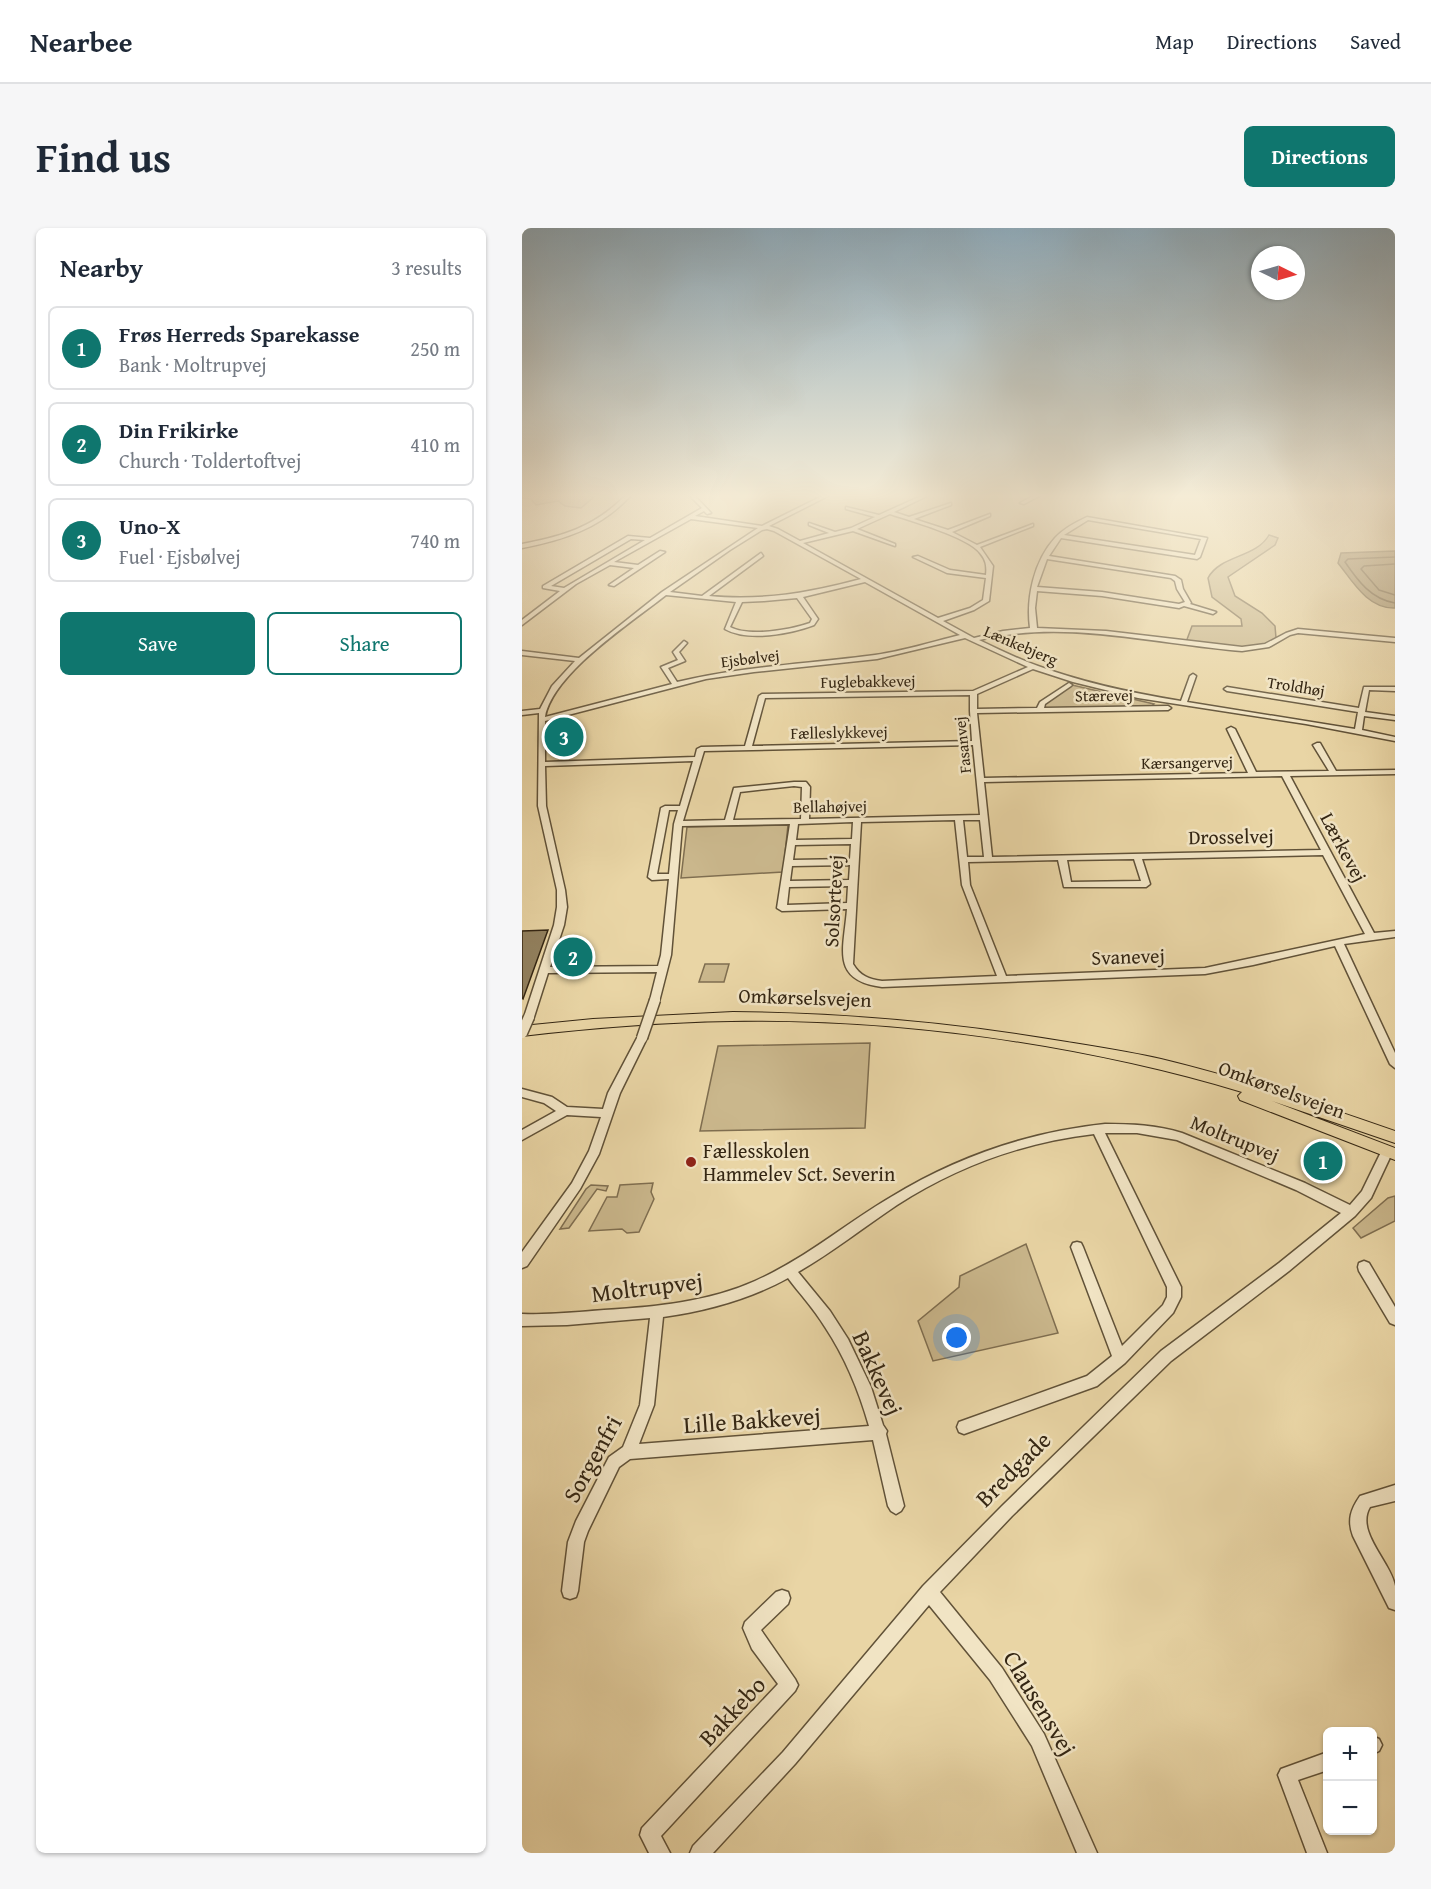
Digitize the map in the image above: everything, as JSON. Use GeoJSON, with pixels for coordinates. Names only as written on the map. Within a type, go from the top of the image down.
{"type":"FeatureCollection","features":[{"type":"Feature","properties":{"kind":"main road","name":"Omkørselsvejen"},"geometry":{"type":"LineString","coordinates":[[522,1032],[572,1025],[732,1015],[878,1020],[959,1029],[1158,1063],[1222,1080],[1318,1109],[1394,1145]]}},
{"type":"Feature","properties":{"kind":"main road","name":"Omkørselsvejen"},"geometry":{"type":"LineString","coordinates":[[1084,1050],[1154,1068],[1394,1145]]}},
{"type":"Feature","properties":{"kind":"street"},"geometry":{"type":"LineString","coordinates":[[566,590],[546,587],[571,572]]}},
{"type":"Feature","properties":{"kind":"street"},"geometry":{"type":"LineString","coordinates":[[522,623],[594,572]]}},
{"type":"Feature","properties":{"kind":"street"},"geometry":{"type":"LineString","coordinates":[[612,585],[632,572]]}},
{"type":"Feature","properties":{"kind":"street"},"geometry":{"type":"LineString","coordinates":[[522,1032],[559,925],[562,907],[561,890],[545,827],[541,716],[557,684],[580,660],[664,593],[695,572]]}},
{"type":"Feature","properties":{"kind":"street"},"geometry":{"type":"LineString","coordinates":[[703,598],[738,572]]}},
{"type":"Feature","properties":{"kind":"street","name":"Lænkebjerg"},"geometry":{"type":"LineString","coordinates":[[849,572],[970,638],[1033,667],[1075,681],[1183,704],[1358,731],[1395,740]]}},
{"type":"Feature","properties":{"kind":"street"},"geometry":{"type":"LineString","coordinates":[[952,572],[990,577]]}},
{"type":"Feature","properties":{"kind":"street"},"geometry":{"type":"LineString","coordinates":[[938,620],[982,605],[988,597],[989,572]]}},
{"type":"Feature","properties":{"kind":"street"},"geometry":{"type":"LineString","coordinates":[[1034,631],[1031,604],[1041,572]]}},
{"type":"Feature","properties":{"kind":"street"},"geometry":{"type":"LineString","coordinates":[[1138,572],[1176,578],[1187,602],[1185,605]]}},
{"type":"Feature","properties":{"kind":"street"},"geometry":{"type":"LineString","coordinates":[[664,593],[739,601],[799,596],[864,580]]}},
{"type":"Feature","properties":{"kind":"street"},"geometry":{"type":"LineString","coordinates":[[1035,588],[1071,590],[1185,605],[1213,612]]}},
{"type":"Feature","properties":{"kind":"street"},"geometry":{"type":"LineString","coordinates":[[739,601],[727,628],[733,633],[747,634],[801,628],[812,624],[815,619],[799,596]]}},
{"type":"Feature","properties":{"kind":"street","name":"Ejsbølvej"},"geometry":{"type":"LineString","coordinates":[[522,713],[541,716],[675,684],[754,670],[877,657],[1004,632],[1113,634],[1242,649],[1267,646],[1298,631],[1395,640]]}},
{"type":"Feature","properties":{"kind":"street"},"geometry":{"type":"LineString","coordinates":[[675,684],[664,667],[682,661],[676,652],[684,643]]}},
{"type":"Feature","properties":{"kind":"street"},"geometry":{"type":"LineString","coordinates":[[522,653],[580,660]]}},
{"type":"Feature","properties":{"kind":"street"},"geometry":{"type":"LineString","coordinates":[[522,663],[532,655]]}},
{"type":"Feature","properties":{"kind":"street","name":"Fasanvej"},"geometry":{"type":"LineString","coordinates":[[988,858],[973,711],[974,693],[1033,667]]}},
{"type":"Feature","properties":{"kind":"street"},"geometry":{"type":"LineString","coordinates":[[1183,704],[1193,676]]}},
{"type":"Feature","properties":{"kind":"street","name":"Stærevej"},"geometry":{"type":"LineString","coordinates":[[1040,710],[1042,703],[1068,685]]}},
{"type":"Feature","properties":{"kind":"street"},"geometry":{"type":"LineString","coordinates":[[1358,731],[1366,688],[1395,689]]}},
{"type":"Feature","properties":{"kind":"street","name":"Troldhøj"},"geometry":{"type":"LineString","coordinates":[[1227,689],[1395,718]]}},
{"type":"Feature","properties":{"kind":"street","name":"Fuglebakkevej"},"geometry":{"type":"LineString","coordinates":[[748,747],[762,696],[974,693]]}},
{"type":"Feature","properties":{"kind":"street","name":"Stærevej"},"geometry":{"type":"LineString","coordinates":[[973,711],[1168,708]]}},
{"type":"Feature","properties":{"kind":"street"},"geometry":{"type":"LineString","coordinates":[[1231,729],[1253,774]]}},
{"type":"Feature","properties":{"kind":"street","name":"Fælleslykkevej"},"geometry":{"type":"LineString","coordinates":[[697,759],[701,749],[976,743]]}},
{"type":"Feature","properties":{"kind":"street"},"geometry":{"type":"LineString","coordinates":[[1317,745],[1334,773]]}},
{"type":"Feature","properties":{"kind":"street"},"geometry":{"type":"LineString","coordinates":[[522,1262],[576,1186],[595,1151],[614,1093],[642,1038],[663,969],[678,824],[697,759],[541,764]]}},
{"type":"Feature","properties":{"kind":"street","name":"Kærsangervej"},"geometry":{"type":"LineString","coordinates":[[980,780],[1395,772]]}},
{"type":"Feature","properties":{"kind":"street","name":"Lærkevej"},"geometry":{"type":"LineString","coordinates":[[1285,774],[1371,937]]}},
{"type":"Feature","properties":{"kind":"street"},"geometry":{"type":"LineString","coordinates":[[728,823],[737,790],[794,784],[803,784],[806,787],[806,821]]}},
{"type":"Feature","properties":{"kind":"street"},"geometry":{"type":"LineString","coordinates":[[672,876],[652,877],[665,808],[682,808]]}},
{"type":"Feature","properties":{"kind":"street","name":"Bellahøjvej"},"geometry":{"type":"LineString","coordinates":[[678,824],[983,817]]}},
{"type":"Feature","properties":{"kind":"street"},"geometry":{"type":"LineString","coordinates":[[959,818],[966,885],[971,903],[1003,980]]}},
{"type":"Feature","properties":{"kind":"street","name":"Solsortevej"},"geometry":{"type":"LineString","coordinates":[[856,820],[848,964],[852,973],[860,979]]}},
{"type":"Feature","properties":{"kind":"street"},"geometry":{"type":"LineString","coordinates":[[794,821],[782,908],[851,906]]}},
{"type":"Feature","properties":{"kind":"street"},"geometry":{"type":"LineString","coordinates":[[791,843],[855,841]]}},
{"type":"Feature","properties":{"kind":"street","name":"Drosselvej"},"geometry":{"type":"LineString","coordinates":[[963,860],[1326,852]]}},
{"type":"Feature","properties":{"kind":"street"},"geometry":{"type":"LineString","coordinates":[[1062,857],[1067,885],[1146,884],[1137,856]]}},
{"type":"Feature","properties":{"kind":"street"},"geometry":{"type":"LineString","coordinates":[[788,863],[854,862]]}},
{"type":"Feature","properties":{"kind":"street"},"geometry":{"type":"LineString","coordinates":[[785,885],[852,883]]}},
{"type":"Feature","properties":{"kind":"street","name":"Svanevej"},"geometry":{"type":"LineString","coordinates":[[860,979],[882,984],[1205,971],[1242,966],[1338,942],[1395,934]]}},
{"type":"Feature","properties":{"kind":"street"},"geometry":{"type":"LineString","coordinates":[[1338,942],[1395,1064]]}},
{"type":"Feature","properties":{"kind":"street"},"geometry":{"type":"LineString","coordinates":[[544,970],[663,969]]}},
{"type":"Feature","properties":{"kind":"street"},"geometry":{"type":"LineString","coordinates":[[522,1093],[548,1100],[565,1111],[608,1113]]}},
{"type":"Feature","properties":{"kind":"street"},"geometry":{"type":"LineString","coordinates":[[522,1136],[565,1111]]}},
{"type":"Feature","properties":{"kind":"street"},"geometry":{"type":"LineString","coordinates":[[964,1427],[1092,1381],[1120,1358],[1168,1309],[1174,1297],[1174,1287],[1097,1129]]}},
{"type":"Feature","properties":{"kind":"street","name":"Moltrupvej"},"geometry":{"type":"LineString","coordinates":[[522,1320],[657,1313],[695,1307],[729,1297],[790,1271],[914,1188],[959,1166],[1011,1148],[1071,1132],[1097,1129],[1150,1130],[1177,1136],[1317,1192],[1351,1212]]}},
{"type":"Feature","properties":{"kind":"street","name":"Bredgade"},"geometry":{"type":"LineString","coordinates":[[700,1853],[789,1758],[929,1592],[1070,1447],[1166,1356],[1284,1267],[1351,1212],[1367,1194],[1394,1145]]}},
{"type":"Feature","properties":{"kind":"street"},"geometry":{"type":"LineString","coordinates":[[1077,1247],[1120,1358]]}},
{"type":"Feature","properties":{"kind":"street"},"geometry":{"type":"LineString","coordinates":[[1364,1267],[1395,1319]]}},
{"type":"Feature","properties":{"kind":"street","name":"Bakkevej"},"geometry":{"type":"LineString","coordinates":[[790,1271],[830,1322],[858,1374],[880,1431],[896,1506]]}},
{"type":"Feature","properties":{"kind":"street","name":"Sorgenfri"},"geometry":{"type":"LineString","coordinates":[[570,1591],[576,1542],[582,1527],[614,1462],[628,1452],[647,1405],[657,1313]]}},
{"type":"Feature","properties":{"kind":"street","name":"Lille Bakkevej"},"geometry":{"type":"LineString","coordinates":[[628,1452],[880,1431]]}},
{"type":"Feature","properties":{"kind":"street"},"geometry":{"type":"LineString","coordinates":[[1395,1494],[1365,1501],[1358,1512],[1359,1530],[1395,1602]]}},
{"type":"Feature","properties":{"kind":"street","name":"Clausensvej"},"geometry":{"type":"LineString","coordinates":[[929,1592],[996,1674],[1038,1740],[1088,1853]]}},
{"type":"Feature","properties":{"kind":"street","name":"Bakkebo"},"geometry":{"type":"LineString","coordinates":[[660,1853],[649,1835],[789,1685],[758,1642],[751,1628],[782,1598]]}},
{"type":"Feature","properties":{"kind":"street"},"geometry":{"type":"LineString","coordinates":[[1317,1853],[1287,1775],[1323,1763]]}},
{"type":"Feature","properties":{"kind":"shaded area"},"geometry":{"type":"Polygon","coordinates":[[[1213,572],[1236,572],[1228,577],[1235,596],[1262,613],[1275,626],[1276,638],[1244,648],[1186,642],[1192,626],[1242,626],[1241,619],[1212,597],[1208,578],[1213,572]]]}},
{"type":"Feature","properties":{"kind":"shaded area"},"geometry":{"type":"Polygon","coordinates":[[[1072,685],[1154,704],[1152,706],[1046,708],[1044,703],[1072,685]]]}},
{"type":"Feature","properties":{"kind":"shaded area"},"geometry":{"type":"Polygon","coordinates":[[[788,825],[783,872],[681,878],[687,827],[788,825]]]}},
{"type":"Feature","properties":{"kind":"shaded area"},"geometry":{"type":"Polygon","coordinates":[[[705,964],[729,964],[724,982],[699,982],[705,964]]]}},
{"type":"Feature","properties":{"kind":"shaded area"},"geometry":{"type":"Polygon","coordinates":[[[870,1043],[865,1128],[700,1131],[718,1046],[870,1043]]]}},
{"type":"Feature","properties":{"kind":"shaded area"},"geometry":{"type":"Polygon","coordinates":[[[653,1183],[651,1192],[654,1199],[639,1232],[627,1233],[622,1229],[589,1231],[607,1197],[617,1197],[620,1185],[653,1183]]]}},
{"type":"Feature","properties":{"kind":"shaded area"},"geometry":{"type":"Polygon","coordinates":[[[591,1185],[608,1186],[606,1191],[597,1189],[569,1228],[560,1229],[586,1189],[591,1185]]]}},
{"type":"Feature","properties":{"kind":"shaded area"},"geometry":{"type":"Polygon","coordinates":[[[1395,1196],[1395,1221],[1361,1238],[1353,1228],[1388,1198],[1395,1196]]]}},
{"type":"Feature","properties":{"kind":"shaded area"},"geometry":{"type":"Polygon","coordinates":[[[1026,1244],[1058,1333],[933,1361],[918,1321],[959,1287],[960,1276],[1026,1244]]]}},
{"type":"Feature","properties":{"kind":"water"},"geometry":{"type":"Polygon","coordinates":[[[1345,572],[1395,572],[1395,608],[1377,604],[1356,586],[1345,572]]]}},
{"type":"Feature","properties":{"kind":"building"},"geometry":{"type":"Polygon","coordinates":[[[548,930],[523,999],[522,931],[548,930]]]}},
{"type":"Feature","properties":{"kind":"place","name":"Uno-X"},"geometry":{"type":"Point","coordinates":[564,737]}},
{"type":"Feature","properties":{"kind":"place","name":"Din Frikirke"},"geometry":{"type":"Point","coordinates":[573,957]}},
{"type":"Feature","properties":{"kind":"place","name":"Frøs Herreds Sparekasse"},"geometry":{"type":"Point","coordinates":[1323,1161]}},
{"type":"Feature","properties":{"kind":"place","name":"Fællesskolen Hammelev Sct. Severin"},"geometry":{"type":"Point","coordinates":[691,1162]}}]}
